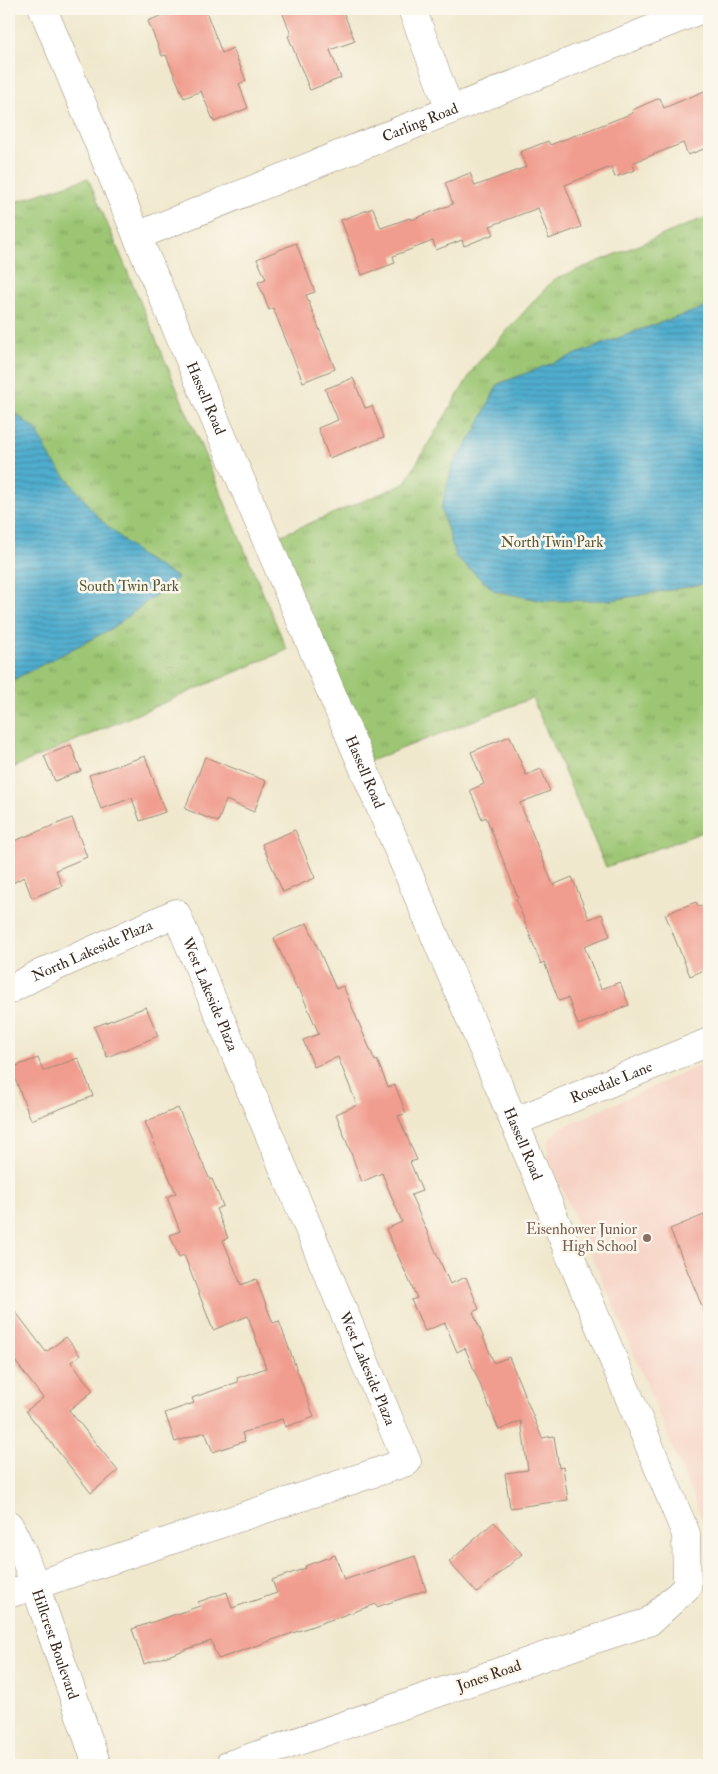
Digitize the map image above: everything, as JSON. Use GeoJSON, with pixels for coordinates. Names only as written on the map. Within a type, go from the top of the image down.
{"type":"FeatureCollection","features":[{"type":"Feature","properties":{"kind":"street","name":"Hassell Road"},"geometry":{"type":"LineString","coordinates":[[43,9],[137,236],[514,1122],[686,1534]]}},
{"type":"Feature","properties":{"kind":"street"},"geometry":{"type":"LineString","coordinates":[[412,9],[450,110]]}},
{"type":"Feature","properties":{"kind":"street","name":"Carling Road"},"geometry":{"type":"LineString","coordinates":[[137,236],[702,9]]}},
{"type":"Feature","properties":{"kind":"street","name":"North Lakeside Plaza"},"geometry":{"type":"LineString","coordinates":[[9,990],[37,975],[176,914]]}},
{"type":"Feature","properties":{"kind":"street","name":"West Lakeside Plaza"},"geometry":{"type":"LineString","coordinates":[[35,1585],[407,1462],[176,914]]}},
{"type":"Feature","properties":{"kind":"street","name":"Rosedale Lane"},"geometry":{"type":"LineString","coordinates":[[514,1122],[709,1042]]}},
{"type":"Feature","properties":{"kind":"street","name":"Hillcrest Boulevard"},"geometry":{"type":"LineString","coordinates":[[9,1525],[35,1585],[97,1765]]}},
{"type":"Feature","properties":{"kind":"street","name":"Jones Road"},"geometry":{"type":"LineString","coordinates":[[229,1765],[649,1622],[687,1587],[686,1534]]}},
{"type":"Feature","properties":{"kind":"street"},"geometry":{"type":"LineString","coordinates":[[9,1594],[35,1585]]}},
{"type":"Feature","properties":{"kind":"shaded area","name":"Eisenhower Junior High School"},"geometry":{"type":"Polygon","coordinates":[[[709,1061],[709,1536],[620,1320],[548,1157],[549,1140],[561,1128],[709,1061]]]}},
{"type":"Feature","properties":{"kind":"green space","name":"South Twin Park"},"geometry":{"type":"Polygon","coordinates":[[[88,178],[287,650],[9,769],[9,204],[88,178]]]}},
{"type":"Feature","properties":{"kind":"green space","name":"North Twin Park"},"geometry":{"type":"Polygon","coordinates":[[[709,216],[709,830],[606,867],[532,698],[362,764],[267,541],[404,484],[476,365],[553,280],[709,216]]]}},
{"type":"Feature","properties":{"kind":"water"},"geometry":{"type":"Polygon","coordinates":[[[709,306],[709,583],[612,600],[544,601],[495,591],[456,557],[441,509],[453,464],[475,432],[498,384],[642,329],[709,306]]]}},
{"type":"Feature","properties":{"kind":"water"},"geometry":{"type":"Polygon","coordinates":[[[9,409],[36,429],[51,459],[100,519],[141,556],[178,578],[111,629],[9,682],[9,409]]]}},
{"type":"Feature","properties":{"kind":"building"},"geometry":{"type":"Polygon","coordinates":[[[163,9],[205,9],[222,53],[233,48],[246,81],[239,84],[248,108],[214,122],[201,91],[184,98],[166,55],[162,56],[148,21],[165,14],[163,9]]]}},
{"type":"Feature","properties":{"kind":"building"},"geometry":{"type":"Polygon","coordinates":[[[281,9],[342,9],[355,41],[330,50],[341,78],[310,90],[288,36],[291,34],[281,9]]]}},
{"type":"Feature","properties":{"kind":"building"},"geometry":{"type":"Polygon","coordinates":[[[709,89],[709,147],[688,155],[683,143],[632,163],[635,170],[615,177],[611,167],[565,185],[581,227],[549,239],[538,208],[490,226],[494,234],[464,246],[462,240],[436,250],[433,241],[393,256],[395,263],[362,275],[341,220],[373,208],[381,228],[410,218],[411,220],[453,204],[445,183],[470,173],[475,186],[526,167],[520,152],[548,141],[550,145],[633,113],[632,110],[660,98],[664,108],[709,89]]]}},
{"type":"Feature","properties":{"kind":"building"},"geometry":{"type":"Polygon","coordinates":[[[296,243],[315,292],[306,295],[335,369],[303,382],[273,308],[269,310],[258,282],[266,279],[257,259],[296,243]]]}},
{"type":"Feature","properties":{"kind":"building"},"geometry":{"type":"Polygon","coordinates":[[[353,378],[365,408],[372,406],[384,437],[329,458],[318,428],[338,420],[325,389],[353,378]]]}},
{"type":"Feature","properties":{"kind":"building"},"geometry":{"type":"Polygon","coordinates":[[[510,736],[526,775],[541,769],[550,791],[520,803],[553,885],[572,877],[589,919],[602,914],[610,936],[584,946],[601,989],[620,982],[629,1005],[578,1025],[568,998],[559,1001],[544,962],[541,964],[516,899],[518,898],[486,817],[482,819],[470,790],[484,784],[471,752],[510,736]]]}},
{"type":"Feature","properties":{"kind":"building"},"geometry":{"type":"Polygon","coordinates":[[[71,745],[81,771],[55,781],[44,756],[71,745]]]}},
{"type":"Feature","properties":{"kind":"building"},"geometry":{"type":"Polygon","coordinates":[[[145,756],[165,812],[140,821],[132,798],[101,809],[89,775],[145,756]]]}},
{"type":"Feature","properties":{"kind":"building"},"geometry":{"type":"Polygon","coordinates":[[[205,757],[266,781],[254,812],[226,800],[218,822],[185,809],[205,757]]]}},
{"type":"Feature","properties":{"kind":"building"},"geometry":{"type":"Polygon","coordinates":[[[72,818],[87,857],[56,870],[62,886],[32,898],[24,877],[9,885],[9,843],[72,818]]]}},
{"type":"Feature","properties":{"kind":"building"},"geometry":{"type":"Polygon","coordinates":[[[295,830],[315,878],[283,892],[262,844],[295,830]]]}},
{"type":"Feature","properties":{"kind":"building"},"geometry":{"type":"Polygon","coordinates":[[[696,902],[699,907],[709,903],[709,968],[690,976],[665,914],[696,902]]]}},
{"type":"Feature","properties":{"kind":"building"},"geometry":{"type":"Polygon","coordinates":[[[307,923],[336,989],[343,986],[388,1087],[395,1085],[406,1113],[398,1116],[417,1160],[410,1162],[422,1191],[411,1195],[450,1284],[466,1277],[479,1309],[473,1312],[494,1363],[509,1357],[542,1438],[554,1436],[559,1468],[563,1467],[568,1500],[510,1508],[505,1473],[528,1470],[521,1421],[499,1430],[465,1348],[457,1352],[445,1323],[425,1331],[411,1300],[417,1298],[386,1229],[402,1222],[382,1173],[362,1182],[336,1114],[357,1105],[338,1057],[314,1067],[303,1040],[319,1034],[274,938],[307,923]]]}},
{"type":"Feature","properties":{"kind":"building"},"geometry":{"type":"Polygon","coordinates":[[[146,1007],[158,1036],[107,1057],[94,1027],[146,1007]]]}},
{"type":"Feature","properties":{"kind":"building"},"geometry":{"type":"Polygon","coordinates":[[[38,1058],[43,1071],[78,1058],[93,1096],[31,1120],[11,1068],[38,1058]]]}},
{"type":"Feature","properties":{"kind":"building"},"geometry":{"type":"Polygon","coordinates":[[[178,1108],[223,1206],[216,1209],[228,1238],[223,1240],[241,1285],[256,1279],[273,1323],[279,1321],[314,1417],[285,1427],[282,1419],[242,1433],[245,1441],[213,1452],[205,1432],[175,1442],[165,1413],[194,1403],[192,1398],[238,1382],[237,1378],[266,1368],[248,1316],[213,1330],[184,1255],[179,1257],[170,1235],[180,1231],[167,1197],[176,1193],[145,1122],[178,1108]]]}},
{"type":"Feature","properties":{"kind":"building"},"geometry":{"type":"Polygon","coordinates":[[[709,1213],[709,1323],[670,1229],[709,1213]]]}},
{"type":"Feature","properties":{"kind":"building"},"geometry":{"type":"Polygon","coordinates":[[[9,1303],[46,1352],[66,1337],[80,1355],[71,1362],[93,1391],[69,1410],[118,1471],[91,1493],[26,1411],[43,1398],[9,1353],[9,1303]]]}},
{"type":"Feature","properties":{"kind":"building"},"geometry":{"type":"Polygon","coordinates":[[[494,1522],[522,1554],[477,1593],[449,1562],[494,1522]]]}},
{"type":"Feature","properties":{"kind":"building"},"geometry":{"type":"Polygon","coordinates":[[[335,1555],[344,1580],[415,1556],[426,1590],[377,1607],[376,1604],[218,1659],[211,1641],[144,1664],[132,1629],[200,1606],[198,1602],[227,1592],[232,1608],[277,1593],[272,1580],[335,1555]]]}},
{"type":"Feature","properties":{"kind":"place","name":"Eisenhower Junior High School"},"geometry":{"type":"Point","coordinates":[647,1238]}}]}
